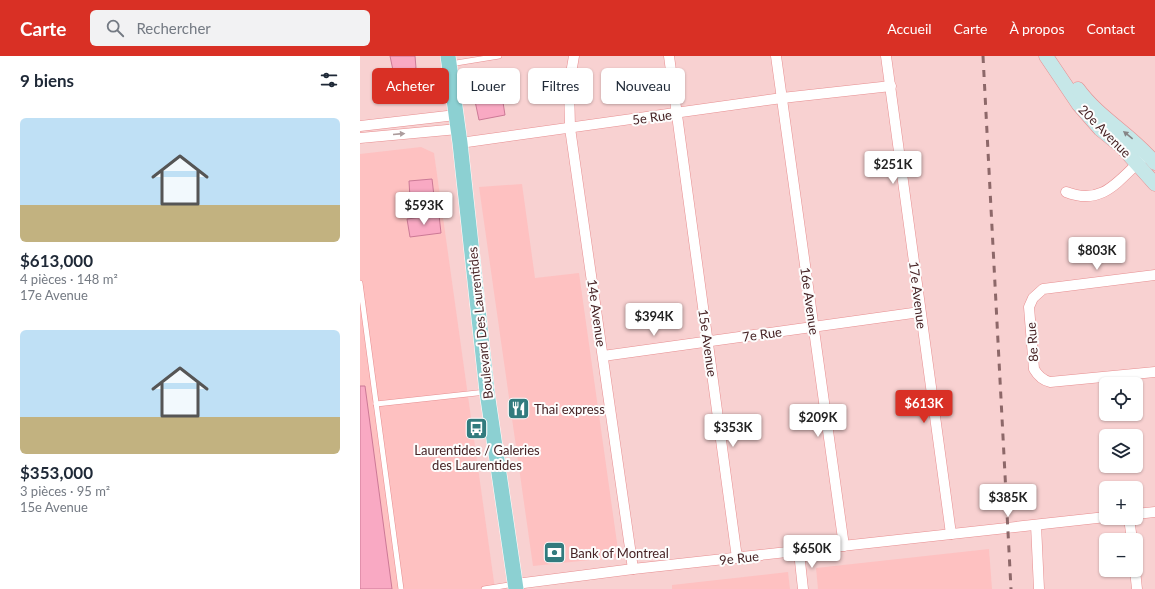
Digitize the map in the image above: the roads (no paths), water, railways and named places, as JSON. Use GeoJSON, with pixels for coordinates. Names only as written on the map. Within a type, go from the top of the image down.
{"type":"FeatureCollection","features":[{"type":"Feature","properties":{"kind":"main road","name":"Boulevard Des Laurentides"},"geometry":{"type":"LineString","coordinates":[[449,60],[460,143],[487,392],[516,587]]}},
{"type":"Feature","properties":{"kind":"street","name":"14e Avenue"},"geometry":{"type":"LineString","coordinates":[[574,56],[569,85],[570,128],[633,570]]}},
{"type":"Feature","properties":{"kind":"street","name":"15e Avenue"},"geometry":{"type":"LineString","coordinates":[[669,56],[737,558]]}},
{"type":"Feature","properties":{"kind":"street","name":"16e Avenue"},"geometry":{"type":"LineString","coordinates":[[776,56],[844,546]]}},
{"type":"Feature","properties":{"kind":"street","name":"17e Avenue"},"geometry":{"type":"LineString","coordinates":[[886,56],[951,534]]}},
{"type":"Feature","properties":{"kind":"street","name":"20e Avenue"},"geometry":{"type":"LineString","coordinates":[[1046,56],[1079,105],[1100,129],[1122,147],[1147,160]]}},
{"type":"Feature","properties":{"kind":"street","name":"20e Avenue"},"geometry":{"type":"LineString","coordinates":[[1056,56],[1086,99],[1147,160],[1155,184]]}},
{"type":"Feature","properties":{"kind":"street","name":"5e Rue"},"geometry":{"type":"LineString","coordinates":[[460,143],[782,98],[891,86]]}},
{"type":"Feature","properties":{"kind":"street"},"geometry":{"type":"LineString","coordinates":[[360,126],[457,122]]}},
{"type":"Feature","properties":{"kind":"street"},"geometry":{"type":"LineString","coordinates":[[360,138],[457,122]]}},
{"type":"Feature","properties":{"kind":"street"},"geometry":{"type":"LineString","coordinates":[[1066,192],[1077,196],[1092,197],[1107,191],[1147,160]]}},
{"type":"Feature","properties":{"kind":"street","name":"8e Rue"},"geometry":{"type":"LineString","coordinates":[[1155,275],[1042,289],[1033,298],[1029,307],[1034,369],[1038,376],[1050,382],[1155,372]]}},
{"type":"Feature","properties":{"kind":"street","name":"7e Rue"},"geometry":{"type":"LineString","coordinates":[[603,356],[920,312]]}},
{"type":"Feature","properties":{"kind":"street"},"geometry":{"type":"LineString","coordinates":[[1143,513],[1155,512]]}},
{"type":"Feature","properties":{"kind":"street","name":"9e Rue"},"geometry":{"type":"LineString","coordinates":[[516,587],[633,570],[1099,518]]}},
{"type":"Feature","properties":{"kind":"street"},"geometry":{"type":"LineString","coordinates":[[1036,526],[1039,589]]}},
{"type":"Feature","properties":{"kind":"street"},"geometry":{"type":"LineString","coordinates":[[798,552],[803,589]]}},
{"type":"Feature","properties":{"kind":"street"},"geometry":{"type":"LineString","coordinates":[[1136,577],[1137,589]]}},
{"type":"Feature","properties":{"kind":"lane"},"geometry":{"type":"LineString","coordinates":[[449,60],[499,56]]}},
{"type":"Feature","properties":{"kind":"lane"},"geometry":{"type":"LineString","coordinates":[[360,283],[402,589]]}},
{"type":"Feature","properties":{"kind":"lane"},"geometry":{"type":"LineString","coordinates":[[376,404],[487,392]]}},
{"type":"Feature","properties":{"kind":"lane"},"geometry":{"type":"LineString","coordinates":[[484,589],[516,587]]}},
{"type":"Feature","properties":{"kind":"railway"},"geometry":{"type":"LineString","coordinates":[[983,56],[1011,589]]}},
{"type":"Feature","properties":{"kind":"place","name":"Thai express"},"geometry":{"type":"Point","coordinates":[518,409]}},
{"type":"Feature","properties":{"kind":"place","name":"Laurentides / Galeries des Laurentides"},"geometry":{"type":"Point","coordinates":[477,428]}},
{"type":"Feature","properties":{"kind":"place","name":"Bank of Montreal"},"geometry":{"type":"Point","coordinates":[555,553]}}]}
